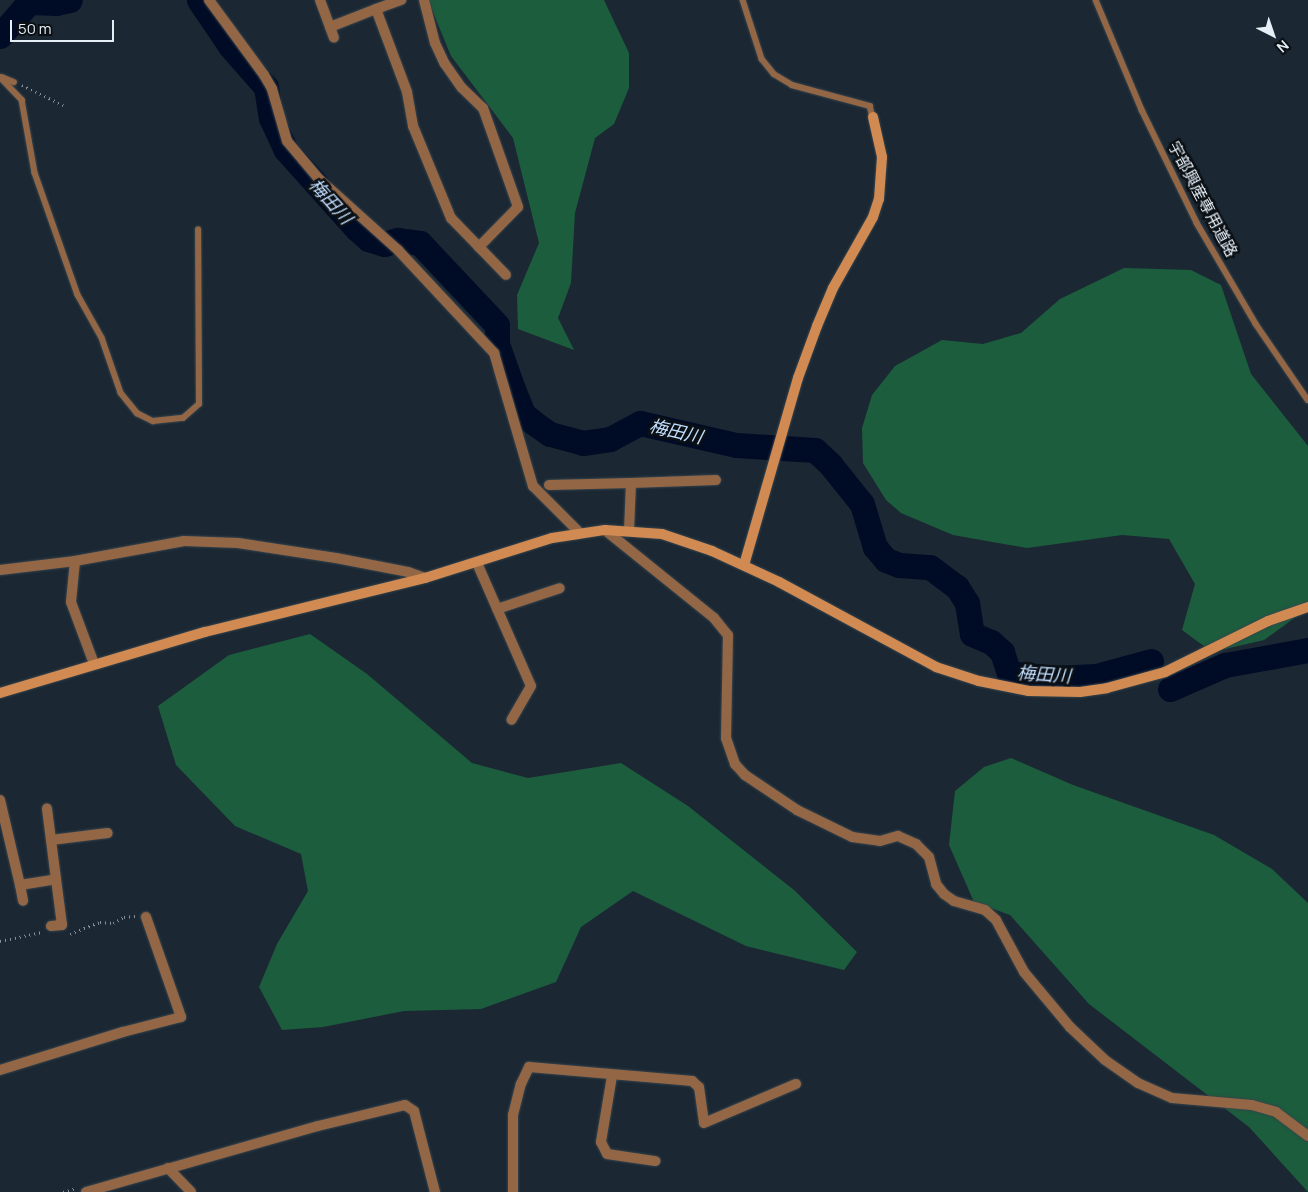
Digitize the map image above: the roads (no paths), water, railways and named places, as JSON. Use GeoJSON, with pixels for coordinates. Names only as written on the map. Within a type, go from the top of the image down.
{"type":"FeatureCollection","features":[{"type":"Feature","properties":{"kind":"street"},"geometry":{"type":"LineString","coordinates":[[209,0],[268,82],[287,141],[318,178],[387,242],[494,353],[533,486],[580,533]]}},
{"type":"Feature","properties":{"kind":"street"},"geometry":{"type":"LineString","coordinates":[[320,0],[334,38]]}},
{"type":"Feature","properties":{"kind":"street"},"geometry":{"type":"LineString","coordinates":[[330,27],[401,0]]}},
{"type":"Feature","properties":{"kind":"street"},"geometry":{"type":"LineString","coordinates":[[424,0],[435,43],[445,64],[462,88],[483,108],[518,207],[479,247]]}},
{"type":"Feature","properties":{"kind":"street"},"geometry":{"type":"LineString","coordinates":[[376,9],[407,92],[413,126],[451,218],[506,274]]}},
{"type":"Feature","properties":{"kind":"street"},"geometry":{"type":"LineString","coordinates":[[744,565],[781,434],[817,326],[833,288],[873,217],[879,199],[882,157],[873,117]]}},
{"type":"Feature","properties":{"kind":"street"},"geometry":{"type":"LineString","coordinates":[[548,485],[716,480]]}},
{"type":"Feature","properties":{"kind":"street"},"geometry":{"type":"LineString","coordinates":[[629,530],[631,483]]}},
{"type":"Feature","properties":{"kind":"street"},"geometry":{"type":"LineString","coordinates":[[0,693],[205,632],[425,578],[552,538],[605,530],[629,530],[662,534],[744,565],[936,667],[996,685],[1029,691],[1080,692],[1157,675],[1268,621],[1308,606]]}},
{"type":"Feature","properties":{"kind":"street"},"geometry":{"type":"LineString","coordinates":[[605,530],[714,618],[728,635],[726,738],[735,764],[745,775],[797,810],[852,837],[880,841],[898,836],[916,844],[929,857],[936,884],[944,894],[954,900],[985,910],[996,920],[1024,972],[1070,1027],[1105,1060],[1138,1083],[1172,1098],[1252,1105],[1276,1112],[1308,1136]]}},
{"type":"Feature","properties":{"kind":"street"},"geometry":{"type":"LineString","coordinates":[[0,570],[75,561],[184,541],[238,543],[374,564],[425,578]]}},
{"type":"Feature","properties":{"kind":"street"},"geometry":{"type":"LineString","coordinates":[[75,561],[71,602],[94,664]]}},
{"type":"Feature","properties":{"kind":"street"},"geometry":{"type":"LineString","coordinates":[[477,563],[530,686],[511,720]]}},
{"type":"Feature","properties":{"kind":"street"},"geometry":{"type":"LineString","coordinates":[[497,609],[560,588]]}},
{"type":"Feature","properties":{"kind":"street"},"geometry":{"type":"LineString","coordinates":[[0,800],[23,901]]}},
{"type":"Feature","properties":{"kind":"street"},"geometry":{"type":"LineString","coordinates":[[47,810],[62,924],[51,926]]}},
{"type":"Feature","properties":{"kind":"street"},"geometry":{"type":"LineString","coordinates":[[51,840],[108,833]]}},
{"type":"Feature","properties":{"kind":"street"},"geometry":{"type":"LineString","coordinates":[[20,885],[56,879]]}},
{"type":"Feature","properties":{"kind":"street"},"geometry":{"type":"LineString","coordinates":[[0,1070],[123,1032],[181,1018],[146,917]]}},
{"type":"Feature","properties":{"kind":"street"},"geometry":{"type":"LineString","coordinates":[[513,1192],[513,1115],[529,1067],[612,1076],[692,1081],[699,1087],[704,1122],[796,1084]]}},
{"type":"Feature","properties":{"kind":"street"},"geometry":{"type":"LineString","coordinates":[[612,1076],[601,1142],[607,1154],[655,1161]]}},
{"type":"Feature","properties":{"kind":"street"},"geometry":{"type":"LineString","coordinates":[[86,1192],[318,1126],[405,1105],[414,1111],[435,1192]]}},
{"type":"Feature","properties":{"kind":"street"},"geometry":{"type":"LineString","coordinates":[[168,1168],[191,1192]]}},
{"type":"Feature","properties":{"kind":"lane"},"geometry":{"type":"LineString","coordinates":[[743,0],[762,59],[774,74],[792,85],[870,106],[873,117]]}},
{"type":"Feature","properties":{"kind":"lane","name":"宇部興産専用道路"},"geometry":{"type":"LineString","coordinates":[[1096,0],[1142,110],[1197,223],[1256,324],[1308,400]]}},
{"type":"Feature","properties":{"kind":"lane"},"geometry":{"type":"LineString","coordinates":[[0,77],[14,82]]}},
{"type":"Feature","properties":{"kind":"lane"},"geometry":{"type":"LineString","coordinates":[[0,77],[22,100],[35,173],[78,295],[102,338],[121,394],[137,413],[153,421],[183,418],[198,404],[198,230]]}},
{"type":"Feature","properties":{"kind":"waterway","name":"梅田川"},"geometry":{"type":"LineString","coordinates":[[0,36],[29,2],[56,3],[70,0]]}},
{"type":"Feature","properties":{"kind":"waterway","name":"梅田川"},"geometry":{"type":"LineString","coordinates":[[199,0],[230,46],[266,87],[271,118],[286,150],[357,229],[368,239],[384,244],[397,240],[420,243],[497,325],[497,344],[513,389],[523,414],[534,423],[550,434],[583,443],[610,439],[640,423],[736,445],[815,450],[830,464],[862,504],[875,547],[886,560],[899,565],[930,567],[957,587],[967,603],[972,634],[991,642],[1002,652],[1009,673],[1054,678],[1096,676],[1151,661]]}},
{"type":"Feature","properties":{"kind":"waterway","name":"梅田川"},"geometry":{"type":"LineString","coordinates":[[1170,689],[1225,665],[1308,650]]}}]}
